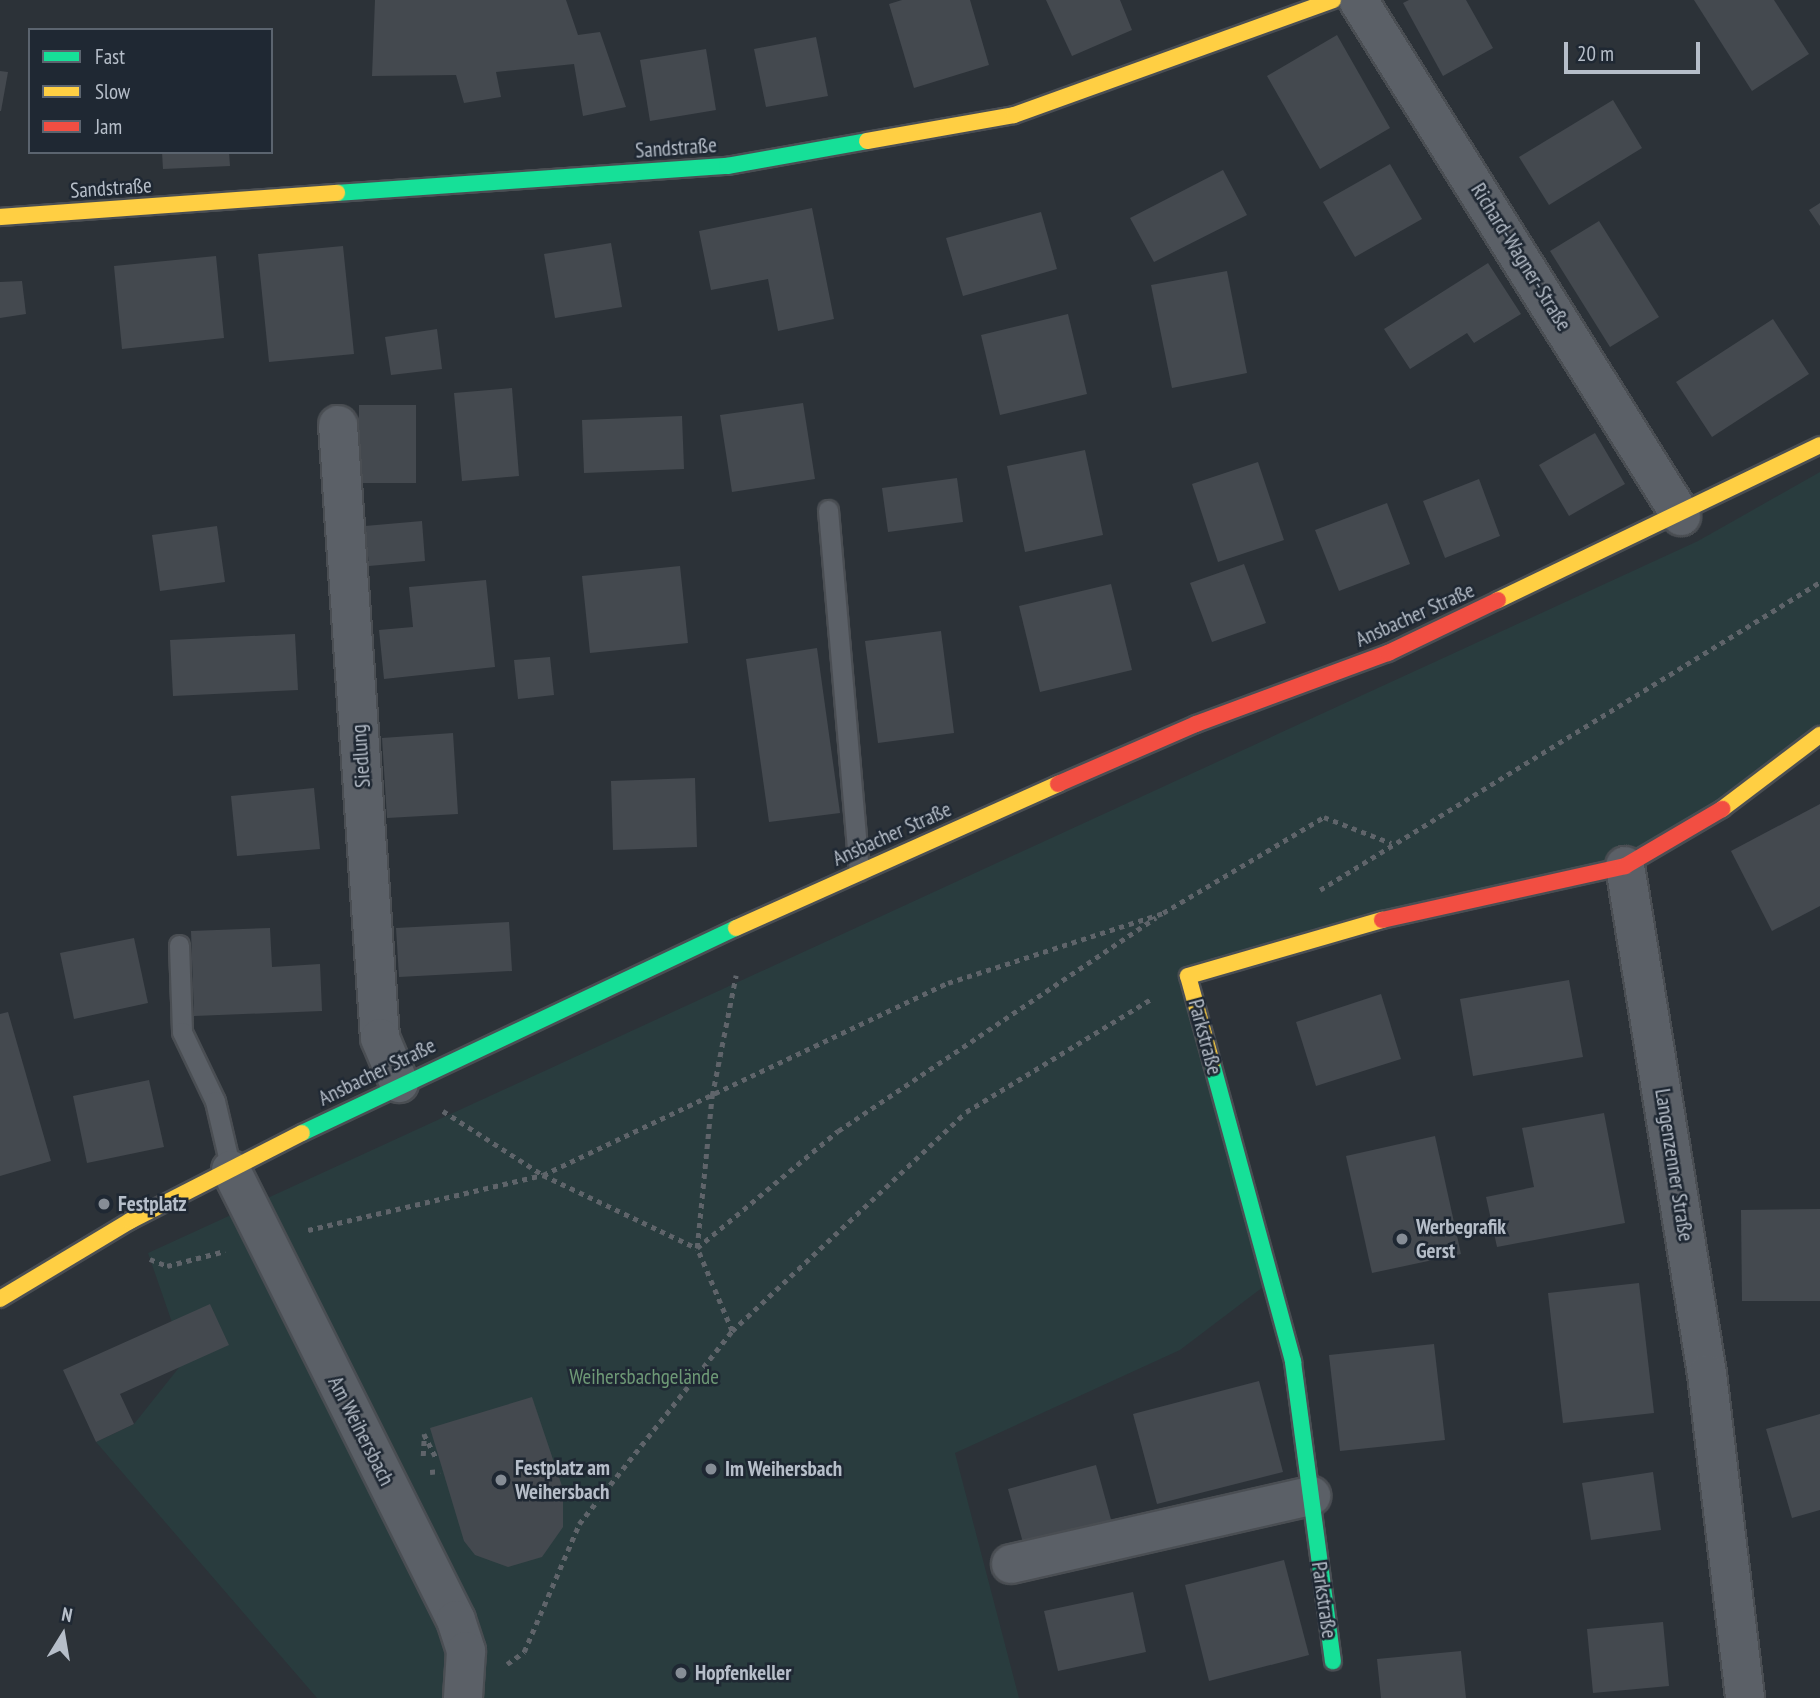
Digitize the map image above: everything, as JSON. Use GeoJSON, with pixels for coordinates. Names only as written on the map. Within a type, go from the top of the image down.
{"type":"FeatureCollection","features":[{"type":"Feature","properties":{"kind":"street","name":"Sandstraße"},"geometry":{"type":"LineString","coordinates":[[0,217],[727,166],[1014,116],[1333,0]]}},
{"type":"Feature","properties":{"kind":"street","name":"Richard-Wagner-Straße"},"geometry":{"type":"LineString","coordinates":[[1358,0],[1681,516]]}},
{"type":"Feature","properties":{"kind":"street","name":"Siedlung"},"geometry":{"type":"LineString","coordinates":[[338,425],[380,1038],[399,1083]]}},
{"type":"Feature","properties":{"kind":"street","name":"Ansbacher Straße"},"geometry":{"type":"LineString","coordinates":[[0,1299],[101,1237],[399,1083],[859,870],[1196,724],[1388,653],[1681,516],[1820,445]]}},
{"type":"Feature","properties":{"kind":"street"},"geometry":{"type":"LineString","coordinates":[[1625,866],[1760,786],[1820,735]]}},
{"type":"Feature","properties":{"kind":"street","name":"Parkstraße"},"geometry":{"type":"LineString","coordinates":[[1333,1661],[1293,1362],[1188,976],[1369,923],[1625,866]]}},
{"type":"Feature","properties":{"kind":"street","name":"Langenzenner Straße"},"geometry":{"type":"LineString","coordinates":[[1625,866],[1707,1374],[1745,1698]]}},
{"type":"Feature","properties":{"kind":"street","name":"Am Weihersbach"},"geometry":{"type":"LineString","coordinates":[[231,1170],[456,1620],[466,1651],[464,1696]]}},
{"type":"Feature","properties":{"kind":"street"},"geometry":{"type":"LineString","coordinates":[[1011,1564],[1311,1496]]}},
{"type":"Feature","properties":{"kind":"lane"},"geometry":{"type":"LineString","coordinates":[[828,510],[859,870]]}},
{"type":"Feature","properties":{"kind":"lane"},"geometry":{"type":"LineString","coordinates":[[179,945],[182,1032],[215,1101],[231,1170]]}},
{"type":"Feature","properties":{"kind":"path"},"geometry":{"type":"LineString","coordinates":[[697,1248],[838,1131],[1163,913],[1324,817],[1392,844],[1820,582]]}},
{"type":"Feature","properties":{"kind":"path"},"geometry":{"type":"LineString","coordinates":[[101,1237],[167,1266],[543,1175],[948,983],[1163,913]]}},
{"type":"Feature","properties":{"kind":"path"},"geometry":{"type":"LineString","coordinates":[[732,1331],[697,1248],[712,1096],[746,923]]}},
{"type":"Feature","properties":{"kind":"path"},"geometry":{"type":"LineString","coordinates":[[464,1696],[524,1652],[579,1524],[732,1331],[966,1112],[1188,976]]}},
{"type":"Feature","properties":{"kind":"path"},"geometry":{"type":"LineString","coordinates":[[399,1083],[543,1175],[697,1248]]}},
{"type":"Feature","properties":{"kind":"path"},"geometry":{"type":"LineString","coordinates":[[423,1472],[424,1434],[437,1459]]}},
{"type":"Feature","properties":{"kind":"green space","name":"Weihersbachgelände"},"geometry":{"type":"Polygon","coordinates":[[[1820,472],[1820,735],[1625,866],[1188,976],[1271,1281],[1180,1350],[955,1453],[1019,1698],[317,1698],[96,1442],[134,1424],[185,1360],[148,1253],[1698,541],[1820,472]]]}},
{"type":"Feature","properties":{"kind":"building"},"geometry":{"type":"Polygon","coordinates":[[[375,0],[566,0],[578,35],[600,32],[626,107],[583,116],[574,64],[496,72],[501,97],[464,103],[456,75],[372,76],[375,0]]]}},
{"type":"Feature","properties":{"kind":"building"},"geometry":{"type":"Polygon","coordinates":[[[902,0],[970,0],[989,65],[914,88],[889,4],[902,0]]]}},
{"type":"Feature","properties":{"kind":"building"},"geometry":{"type":"Polygon","coordinates":[[[1046,0],[1120,0],[1132,30],[1072,56],[1046,0]]]}},
{"type":"Feature","properties":{"kind":"building"},"geometry":{"type":"Polygon","coordinates":[[[1409,0],[1466,0],[1493,48],[1443,76],[1403,3],[1409,0]]]}},
{"type":"Feature","properties":{"kind":"building"},"geometry":{"type":"Polygon","coordinates":[[[1694,0],[1774,0],[1809,54],[1752,91],[1694,0]]]}},
{"type":"Feature","properties":{"kind":"building"},"geometry":{"type":"Polygon","coordinates":[[[1337,35],[1390,128],[1320,169],[1267,76],[1337,35]]]}},
{"type":"Feature","properties":{"kind":"building"},"geometry":{"type":"Polygon","coordinates":[[[816,37],[828,96],[766,107],[754,49],[816,37]]]}},
{"type":"Feature","properties":{"kind":"building"},"geometry":{"type":"Polygon","coordinates":[[[706,49],[716,110],[650,121],[640,60],[706,49]]]}},
{"type":"Feature","properties":{"kind":"building"},"geometry":{"type":"Polygon","coordinates":[[[0,71],[8,72],[1,111],[0,111],[0,71]]]}},
{"type":"Feature","properties":{"kind":"building"},"geometry":{"type":"Polygon","coordinates":[[[1613,100],[1642,148],[1549,205],[1519,157],[1613,100]]]}},
{"type":"Feature","properties":{"kind":"building"},"geometry":{"type":"Polygon","coordinates":[[[162,154],[229,154],[230,166],[163,169],[162,154]]]}},
{"type":"Feature","properties":{"kind":"building"},"geometry":{"type":"Polygon","coordinates":[[[1390,164],[1422,219],[1355,257],[1323,202],[1390,164]]]}},
{"type":"Feature","properties":{"kind":"building"},"geometry":{"type":"Polygon","coordinates":[[[1223,170],[1247,215],[1154,262],[1130,218],[1223,170]]]}},
{"type":"Feature","properties":{"kind":"building"},"geometry":{"type":"Polygon","coordinates":[[[1820,203],[1820,226],[1809,210],[1820,203]]]}},
{"type":"Feature","properties":{"kind":"building"},"geometry":{"type":"Polygon","coordinates":[[[812,208],[834,319],[778,331],[768,279],[711,290],[699,231],[812,208]]]}},
{"type":"Feature","properties":{"kind":"building"},"geometry":{"type":"Polygon","coordinates":[[[1041,212],[1057,269],[963,296],[946,238],[1041,212]]]}},
{"type":"Feature","properties":{"kind":"building"},"geometry":{"type":"Polygon","coordinates":[[[1599,221],[1659,317],[1610,347],[1550,251],[1599,221]]]}},
{"type":"Feature","properties":{"kind":"building"},"geometry":{"type":"Polygon","coordinates":[[[611,243],[622,307],[555,318],[544,254],[611,243]]]}},
{"type":"Feature","properties":{"kind":"building"},"geometry":{"type":"Polygon","coordinates":[[[343,246],[354,354],[269,362],[258,254],[343,246]]]}},
{"type":"Feature","properties":{"kind":"building"},"geometry":{"type":"Polygon","coordinates":[[[216,256],[224,338],[122,349],[114,266],[216,256]]]}},
{"type":"Feature","properties":{"kind":"building"},"geometry":{"type":"Polygon","coordinates":[[[1488,263],[1521,314],[1474,343],[1467,333],[1410,369],[1384,329],[1488,263]]]}},
{"type":"Feature","properties":{"kind":"building"},"geometry":{"type":"Polygon","coordinates":[[[1227,271],[1247,373],[1172,388],[1151,285],[1227,271]]]}},
{"type":"Feature","properties":{"kind":"building"},"geometry":{"type":"Polygon","coordinates":[[[22,281],[26,314],[0,318],[0,282],[22,281]]]}},
{"type":"Feature","properties":{"kind":"building"},"geometry":{"type":"Polygon","coordinates":[[[1068,314],[1087,394],[1000,415],[981,335],[1068,314]]]}},
{"type":"Feature","properties":{"kind":"building"},"geometry":{"type":"Polygon","coordinates":[[[1773,319],[1809,374],[1712,437],[1676,382],[1773,319]]]}},
{"type":"Feature","properties":{"kind":"building"},"geometry":{"type":"Polygon","coordinates":[[[437,329],[442,369],[391,375],[385,337],[437,329]]]}},
{"type":"Feature","properties":{"kind":"building"},"geometry":{"type":"Polygon","coordinates":[[[512,388],[519,476],[462,481],[454,393],[512,388]]]}},
{"type":"Feature","properties":{"kind":"building"},"geometry":{"type":"Polygon","coordinates":[[[803,403],[815,479],[732,492],[720,415],[803,403]]]}},
{"type":"Feature","properties":{"kind":"building"},"geometry":{"type":"Polygon","coordinates":[[[359,405],[416,405],[416,483],[359,483],[359,405]]]}},
{"type":"Feature","properties":{"kind":"building"},"geometry":{"type":"Polygon","coordinates":[[[682,416],[684,469],[584,473],[582,420],[682,416]]]}},
{"type":"Feature","properties":{"kind":"building"},"geometry":{"type":"Polygon","coordinates":[[[1595,433],[1625,484],[1569,516],[1539,465],[1595,433]]]}},
{"type":"Feature","properties":{"kind":"building"},"geometry":{"type":"Polygon","coordinates":[[[1085,450],[1103,535],[1025,552],[1007,466],[1085,450]]]}},
{"type":"Feature","properties":{"kind":"building"},"geometry":{"type":"Polygon","coordinates":[[[1258,462],[1284,540],[1218,562],[1192,484],[1258,462]]]}},
{"type":"Feature","properties":{"kind":"building"},"geometry":{"type":"Polygon","coordinates":[[[957,478],[963,522],[888,532],[882,488],[957,478]]]}},
{"type":"Feature","properties":{"kind":"building"},"geometry":{"type":"Polygon","coordinates":[[[1479,479],[1500,536],[1445,558],[1423,501],[1479,479]]]}},
{"type":"Feature","properties":{"kind":"building"},"geometry":{"type":"Polygon","coordinates":[[[1387,503],[1410,564],[1339,591],[1315,530],[1387,503]]]}},
{"type":"Feature","properties":{"kind":"building"},"geometry":{"type":"Polygon","coordinates":[[[422,521],[425,561],[369,566],[365,526],[422,521]]]}},
{"type":"Feature","properties":{"kind":"building"},"geometry":{"type":"Polygon","coordinates":[[[217,526],[225,582],[160,591],[152,535],[217,526]]]}},
{"type":"Feature","properties":{"kind":"building"},"geometry":{"type":"Polygon","coordinates":[[[1244,564],[1266,623],[1212,642],[1190,583],[1244,564]]]}},
{"type":"Feature","properties":{"kind":"building"},"geometry":{"type":"Polygon","coordinates":[[[680,566],[688,643],[590,653],[582,576],[680,566]]]}},
{"type":"Feature","properties":{"kind":"building"},"geometry":{"type":"Polygon","coordinates":[[[486,580],[495,667],[384,679],[379,630],[413,627],[409,587],[486,580]]]}},
{"type":"Feature","properties":{"kind":"building"},"geometry":{"type":"Polygon","coordinates":[[[1111,584],[1132,670],[1040,692],[1019,606],[1111,584]]]}},
{"type":"Feature","properties":{"kind":"building"},"geometry":{"type":"Polygon","coordinates":[[[941,631],[954,733],[878,743],[865,641],[941,631]]]}},
{"type":"Feature","properties":{"kind":"building"},"geometry":{"type":"Polygon","coordinates":[[[295,634],[298,690],[173,696],[170,640],[295,634]]]}},
{"type":"Feature","properties":{"kind":"building"},"geometry":{"type":"Polygon","coordinates":[[[817,648],[840,813],[769,822],[746,659],[817,648]]]}},
{"type":"Feature","properties":{"kind":"building"},"geometry":{"type":"Polygon","coordinates":[[[550,657],[554,695],[518,699],[514,660],[550,657]]]}},
{"type":"Feature","properties":{"kind":"building"},"geometry":{"type":"Polygon","coordinates":[[[453,733],[458,814],[387,818],[382,738],[453,733]]]}},
{"type":"Feature","properties":{"kind":"building"},"geometry":{"type":"Polygon","coordinates":[[[695,778],[697,847],[613,850],[611,781],[695,778]]]}},
{"type":"Feature","properties":{"kind":"building"},"geometry":{"type":"Polygon","coordinates":[[[314,788],[320,849],[237,856],[231,796],[314,788]]]}},
{"type":"Feature","properties":{"kind":"building"},"geometry":{"type":"Polygon","coordinates":[[[1820,804],[1820,906],[1772,931],[1731,851],[1820,804]]]}},
{"type":"Feature","properties":{"kind":"building"},"geometry":{"type":"Polygon","coordinates":[[[509,922],[512,971],[399,977],[396,928],[509,922]]]}},
{"type":"Feature","properties":{"kind":"building"},"geometry":{"type":"Polygon","coordinates":[[[270,928],[272,967],[320,964],[322,1011],[194,1016],[191,931],[270,928]]]}},
{"type":"Feature","properties":{"kind":"building"},"geometry":{"type":"Polygon","coordinates":[[[134,938],[148,1003],[74,1019],[60,953],[134,938]]]}},
{"type":"Feature","properties":{"kind":"building"},"geometry":{"type":"Polygon","coordinates":[[[1569,980],[1583,1057],[1473,1076],[1460,999],[1569,980]]]}},
{"type":"Feature","properties":{"kind":"building"},"geometry":{"type":"Polygon","coordinates":[[[1381,994],[1401,1059],[1316,1086],[1296,1022],[1381,994]]]}},
{"type":"Feature","properties":{"kind":"building"},"geometry":{"type":"Polygon","coordinates":[[[8,1012],[51,1161],[0,1176],[0,1014],[8,1012]]]}},
{"type":"Feature","properties":{"kind":"building"},"geometry":{"type":"Polygon","coordinates":[[[149,1080],[164,1147],[87,1163],[73,1096],[149,1080]]]}},
{"type":"Feature","properties":{"kind":"building"},"geometry":{"type":"Polygon","coordinates":[[[1604,1113],[1625,1223],[1497,1247],[1486,1197],[1534,1187],[1522,1128],[1604,1113]]]}},
{"type":"Feature","properties":{"kind":"building"},"geometry":{"type":"Polygon","coordinates":[[[1435,1136],[1461,1254],[1372,1273],[1346,1156],[1435,1136]]]}},
{"type":"Feature","properties":{"kind":"building"},"geometry":{"type":"Polygon","coordinates":[[[1820,1209],[1820,1301],[1742,1301],[1741,1210],[1820,1209]]]}},
{"type":"Feature","properties":{"kind":"building"},"geometry":{"type":"Polygon","coordinates":[[[1639,1283],[1654,1413],[1563,1423],[1548,1293],[1639,1283]]]}},
{"type":"Feature","properties":{"kind":"building"},"geometry":{"type":"Polygon","coordinates":[[[210,1304],[229,1345],[120,1394],[134,1424],[96,1442],[63,1370],[210,1304]]]}},
{"type":"Feature","properties":{"kind":"building"},"geometry":{"type":"Polygon","coordinates":[[[1434,1344],[1445,1440],[1340,1451],[1329,1355],[1434,1344]]]}},
{"type":"Feature","properties":{"kind":"building"},"geometry":{"type":"Polygon","coordinates":[[[1259,1381],[1283,1472],[1157,1504],[1133,1414],[1259,1381]]]}},
{"type":"Feature","properties":{"kind":"building","name":"Festplatz am Weihersbach"},"geometry":{"type":"Polygon","coordinates":[[[532,1397],[563,1489],[563,1527],[542,1557],[508,1567],[475,1555],[464,1541],[430,1428],[532,1397]]]}},
{"type":"Feature","properties":{"kind":"building"},"geometry":{"type":"Polygon","coordinates":[[[1820,1414],[1820,1510],[1792,1518],[1766,1429],[1820,1414]]]}},
{"type":"Feature","properties":{"kind":"building"},"geometry":{"type":"Polygon","coordinates":[[[1096,1465],[1115,1534],[1027,1557],[1008,1489],[1096,1465]]]}},
{"type":"Feature","properties":{"kind":"building"},"geometry":{"type":"Polygon","coordinates":[[[1653,1472],[1661,1530],[1591,1540],[1582,1483],[1653,1472]]]}},
{"type":"Feature","properties":{"kind":"building"},"geometry":{"type":"Polygon","coordinates":[[[1284,1560],[1309,1655],[1209,1681],[1185,1585],[1284,1560]]]}},
{"type":"Feature","properties":{"kind":"building"},"geometry":{"type":"Polygon","coordinates":[[[1133,1592],[1146,1652],[1058,1671],[1044,1611],[1133,1592]]]}},
{"type":"Feature","properties":{"kind":"building"},"geometry":{"type":"Polygon","coordinates":[[[1663,1622],[1669,1686],[1593,1693],[1587,1629],[1663,1622]]]}},
{"type":"Feature","properties":{"kind":"building"},"geometry":{"type":"Polygon","coordinates":[[[1461,1651],[1466,1698],[1381,1698],[1377,1659],[1461,1651]]]}},
{"type":"Feature","properties":{"kind":"traffic: fast"},"geometry":{"type":"LineString","coordinates":[[337,193],[727,166],[867,141]]}},
{"type":"Feature","properties":{"kind":"traffic: fast"},"geometry":{"type":"LineString","coordinates":[[302,1133],[736,928]]}},
{"type":"Feature","properties":{"kind":"traffic: fast"},"geometry":{"type":"LineString","coordinates":[[1212,1063],[1293,1362],[1333,1661]]}},
{"type":"Feature","properties":{"kind":"traffic: slow"},"geometry":{"type":"LineString","coordinates":[[867,141],[1014,115],[1333,0]]}},
{"type":"Feature","properties":{"kind":"traffic: slow"},"geometry":{"type":"LineString","coordinates":[[0,217],[337,193]]}},
{"type":"Feature","properties":{"kind":"traffic: slow"},"geometry":{"type":"LineString","coordinates":[[1498,600],[1820,445]]}},
{"type":"Feature","properties":{"kind":"traffic: slow"},"geometry":{"type":"LineString","coordinates":[[1722,809],[1820,735]]}},
{"type":"Feature","properties":{"kind":"traffic: slow"},"geometry":{"type":"LineString","coordinates":[[736,928],[1058,784]]}},
{"type":"Feature","properties":{"kind":"traffic: slow"},"geometry":{"type":"LineString","coordinates":[[1212,1063],[1188,976],[1382,920]]}},
{"type":"Feature","properties":{"kind":"traffic: slow"},"geometry":{"type":"LineString","coordinates":[[0,1299],[130,1221],[302,1133]]}},
{"type":"Feature","properties":{"kind":"traffic: jam"},"geometry":{"type":"LineString","coordinates":[[1058,784],[1196,724],[1388,653],[1498,600]]}},
{"type":"Feature","properties":{"kind":"traffic: jam"},"geometry":{"type":"LineString","coordinates":[[1382,920],[1625,866],[1722,809]]}},
{"type":"Feature","properties":{"kind":"place","name":"Festplatz"},"geometry":{"type":"Point","coordinates":[104,1204]}},
{"type":"Feature","properties":{"kind":"place","name":"Werbegrafik Gerst"},"geometry":{"type":"Point","coordinates":[1402,1239]}},
{"type":"Feature","properties":{"kind":"place","name":"Im Weihersbach"},"geometry":{"type":"Point","coordinates":[711,1469]}},
{"type":"Feature","properties":{"kind":"place","name":"Festplatz am Weihersbach"},"geometry":{"type":"Point","coordinates":[501,1480]}},
{"type":"Feature","properties":{"kind":"place","name":"Hopfenkeller"},"geometry":{"type":"Point","coordinates":[681,1673]}}]}
